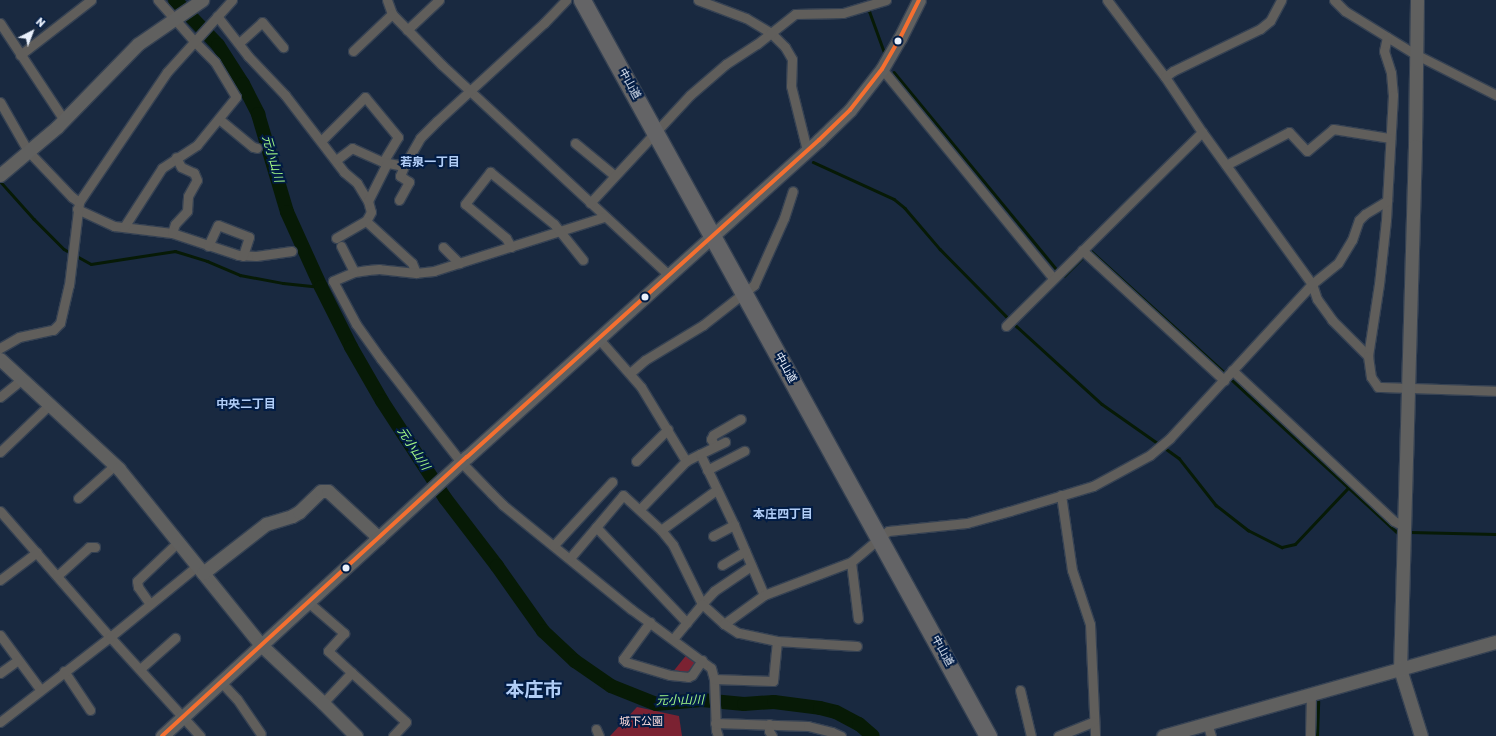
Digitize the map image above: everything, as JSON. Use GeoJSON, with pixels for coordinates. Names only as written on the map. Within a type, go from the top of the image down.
{"type":"FeatureCollection","features":[{"type":"Feature","properties":{"kind":"highway","name":"中山道"},"geometry":{"type":"LineString","coordinates":[[582,0],[988,736]]}},
{"type":"Feature","properties":{"kind":"street"},"geometry":{"type":"LineString","coordinates":[[20,55],[91,0]]}},
{"type":"Feature","properties":{"kind":"street"},"geometry":{"type":"LineString","coordinates":[[124,227],[162,168],[176,157],[197,145],[236,97],[215,62],[158,0]]}},
{"type":"Feature","properties":{"kind":"street"},"geometry":{"type":"LineString","coordinates":[[0,348],[19,337],[53,330],[60,323],[69,285],[78,205],[167,72],[232,0]]}},
{"type":"Feature","properties":{"kind":"street"},"geometry":{"type":"LineString","coordinates":[[388,0],[392,14],[469,92],[669,275]]}},
{"type":"Feature","properties":{"kind":"street"},"geometry":{"type":"LineString","coordinates":[[407,30],[439,0]]}},
{"type":"Feature","properties":{"kind":"street"},"geometry":{"type":"LineString","coordinates":[[399,200],[409,182],[400,176],[420,138],[544,23],[566,0]]}},
{"type":"Feature","properties":{"kind":"street"},"geometry":{"type":"LineString","coordinates":[[698,0],[746,18],[771,34],[785,47],[792,58],[793,70],[791,86],[807,150]]}},
{"type":"Feature","properties":{"kind":"street"},"geometry":{"type":"LineString","coordinates":[[590,203],[614,175],[690,95],[726,64],[771,34],[794,14],[842,13],[886,0]]}},
{"type":"Feature","properties":{"kind":"street"},"geometry":{"type":"LineString","coordinates":[[162,736],[461,462],[599,339],[850,110],[882,69],[900,38],[918,0]]}},
{"type":"Feature","properties":{"kind":"street"},"geometry":{"type":"LineString","coordinates":[[1107,0],[1165,77],[1202,132],[1312,284],[1317,299],[1332,320],[1368,356]]}},
{"type":"Feature","properties":{"kind":"street"},"geometry":{"type":"LineString","coordinates":[[1165,77],[1172,71],[1260,29],[1270,20],[1281,0]]}},
{"type":"Feature","properties":{"kind":"street"},"geometry":{"type":"LineString","coordinates":[[1334,0],[1345,11],[1415,54],[1496,95]]}},
{"type":"Feature","properties":{"kind":"street"},"geometry":{"type":"LineString","coordinates":[[1417,0],[1415,54],[1415,146],[1400,669],[1421,736]]}},
{"type":"Feature","properties":{"kind":"street"},"geometry":{"type":"LineString","coordinates":[[0,175],[64,120],[122,58],[154,31],[197,2]]}},
{"type":"Feature","properties":{"kind":"street"},"geometry":{"type":"LineString","coordinates":[[354,51],[392,14]]}},
{"type":"Feature","properties":{"kind":"street"},"geometry":{"type":"LineString","coordinates":[[214,19],[239,43],[252,61],[294,106],[344,172],[357,184],[368,201],[371,212],[366,221],[336,238]]}},
{"type":"Feature","properties":{"kind":"street"},"geometry":{"type":"LineString","coordinates":[[239,43],[262,22],[283,47]]}},
{"type":"Feature","properties":{"kind":"street"},"geometry":{"type":"LineString","coordinates":[[0,23],[3,33],[20,55],[64,120]]}},
{"type":"Feature","properties":{"kind":"street"},"geometry":{"type":"LineString","coordinates":[[1387,37],[1384,51],[1391,72],[1393,95],[1387,201],[1379,284],[1368,356],[1371,377],[1378,387],[1496,391]]}},
{"type":"Feature","properties":{"kind":"street"},"geometry":{"type":"LineString","coordinates":[[882,69],[1053,278]]}},
{"type":"Feature","properties":{"kind":"street"},"geometry":{"type":"LineString","coordinates":[[321,141],[365,97],[398,137],[368,201]]}},
{"type":"Feature","properties":{"kind":"street"},"geometry":{"type":"LineString","coordinates":[[0,102],[28,151],[78,205],[114,226],[172,233],[208,246],[243,256],[256,256],[292,251]]}},
{"type":"Feature","properties":{"kind":"street"},"geometry":{"type":"LineString","coordinates":[[219,119],[257,148]]}},
{"type":"Feature","properties":{"kind":"street"},"geometry":{"type":"LineString","coordinates":[[1226,165],[1289,132],[1307,151],[1333,129],[1390,138]]}},
{"type":"Feature","properties":{"kind":"street"},"geometry":{"type":"LineString","coordinates":[[1006,326],[1202,132]]}},
{"type":"Feature","properties":{"kind":"street"},"geometry":{"type":"LineString","coordinates":[[575,144],[614,175]]}},
{"type":"Feature","properties":{"kind":"street"},"geometry":{"type":"LineString","coordinates":[[336,160],[352,148],[385,162],[404,166]]}},
{"type":"Feature","properties":{"kind":"street"},"geometry":{"type":"LineString","coordinates":[[172,233],[175,224],[187,211],[188,196],[197,180],[194,173],[181,167],[176,157]]}},
{"type":"Feature","properties":{"kind":"street"},"geometry":{"type":"LineString","coordinates":[[511,247],[506,238],[465,204],[490,172],[554,224],[583,260]]}},
{"type":"Feature","properties":{"kind":"street"},"geometry":{"type":"LineString","coordinates":[[630,373],[645,360],[703,325],[757,282],[784,218],[793,191]]}},
{"type":"Feature","properties":{"kind":"street"},"geometry":{"type":"LineString","coordinates":[[724,624],[764,595],[851,562],[888,531],[967,523],[1093,486],[1150,456],[1170,438],[1312,284],[1338,263],[1352,240],[1359,220],[1365,214],[1387,201]]}},
{"type":"Feature","properties":{"kind":"street"},"geometry":{"type":"LineString","coordinates":[[604,217],[434,271],[416,273],[379,269],[354,272],[333,281],[356,324],[380,359],[461,462],[503,505],[631,609],[702,660],[710,668],[714,684],[715,719],[718,736]]}},
{"type":"Feature","properties":{"kind":"street"},"geometry":{"type":"LineString","coordinates":[[366,221],[412,263],[416,273]]}},
{"type":"Feature","properties":{"kind":"street"},"geometry":{"type":"LineString","coordinates":[[208,246],[218,225],[249,237],[243,256]]}},
{"type":"Feature","properties":{"kind":"street"},"geometry":{"type":"LineString","coordinates":[[341,246],[354,272]]}},
{"type":"Feature","properties":{"kind":"street"},"geometry":{"type":"LineString","coordinates":[[443,248],[459,263]]}},
{"type":"Feature","properties":{"kind":"street"},"geometry":{"type":"LineString","coordinates":[[1082,250],[1224,380]]}},
{"type":"Feature","properties":{"kind":"street"},"geometry":{"type":"LineString","coordinates":[[599,339],[641,387],[668,429],[686,461]]}},
{"type":"Feature","properties":{"kind":"street"},"geometry":{"type":"LineString","coordinates":[[0,359],[21,380],[115,465],[261,645],[356,736]]}},
{"type":"Feature","properties":{"kind":"street"},"geometry":{"type":"LineString","coordinates":[[1232,370],[1394,521],[1404,526]]}},
{"type":"Feature","properties":{"kind":"street"},"geometry":{"type":"LineString","coordinates":[[0,397],[21,380]]}},
{"type":"Feature","properties":{"kind":"street"},"geometry":{"type":"LineString","coordinates":[[0,452],[49,405]]}},
{"type":"Feature","properties":{"kind":"street"},"geometry":{"type":"LineString","coordinates":[[715,446],[711,439],[713,435],[741,419]]}},
{"type":"Feature","properties":{"kind":"street"},"geometry":{"type":"LineString","coordinates":[[636,461],[668,429]]}},
{"type":"Feature","properties":{"kind":"street"},"geometry":{"type":"LineString","coordinates":[[640,509],[686,461],[725,442]]}},
{"type":"Feature","properties":{"kind":"street"},"geometry":{"type":"LineString","coordinates":[[707,470],[744,451]]}},
{"type":"Feature","properties":{"kind":"street"},"geometry":{"type":"LineString","coordinates":[[700,454],[734,525],[764,595]]}},
{"type":"Feature","properties":{"kind":"street"},"geometry":{"type":"LineString","coordinates":[[78,498],[115,465]]}},
{"type":"Feature","properties":{"kind":"street"},"geometry":{"type":"LineString","coordinates":[[554,545],[612,482]]}},
{"type":"Feature","properties":{"kind":"street"},"geometry":{"type":"LineString","coordinates":[[0,722],[40,689],[110,637],[150,604],[266,524],[292,516],[321,491],[324,490],[379,538]]}},
{"type":"Feature","properties":{"kind":"street"},"geometry":{"type":"LineString","coordinates":[[661,530],[716,490]]}},
{"type":"Feature","properties":{"kind":"street"},"geometry":{"type":"LineString","coordinates":[[570,558],[622,495],[640,509],[673,544],[702,604],[724,624],[738,633],[777,641],[857,646]]}},
{"type":"Feature","properties":{"kind":"street"},"geometry":{"type":"LineString","coordinates":[[1061,495],[1072,570],[1090,624],[1093,722],[1095,736]]}},
{"type":"Feature","properties":{"kind":"street"},"geometry":{"type":"LineString","coordinates":[[2,515],[37,552],[110,637],[200,736]]}},
{"type":"Feature","properties":{"kind":"street"},"geometry":{"type":"LineString","coordinates":[[713,536],[734,525]]}},
{"type":"Feature","properties":{"kind":"street"},"geometry":{"type":"LineString","coordinates":[[596,527],[687,623]]}},
{"type":"Feature","properties":{"kind":"street"},"geometry":{"type":"LineString","coordinates":[[150,604],[138,587],[137,581],[178,542]]}},
{"type":"Feature","properties":{"kind":"street"},"geometry":{"type":"LineString","coordinates":[[57,576],[89,548],[96,547]]}},
{"type":"Feature","properties":{"kind":"street"},"geometry":{"type":"LineString","coordinates":[[722,565],[745,551]]}},
{"type":"Feature","properties":{"kind":"street"},"geometry":{"type":"LineString","coordinates":[[0,580],[37,552]]}},
{"type":"Feature","properties":{"kind":"street"},"geometry":{"type":"LineString","coordinates":[[851,562],[858,619]]}},
{"type":"Feature","properties":{"kind":"street"},"geometry":{"type":"LineString","coordinates":[[673,639],[714,591],[751,566]]}},
{"type":"Feature","properties":{"kind":"street"},"geometry":{"type":"LineString","coordinates":[[308,602],[344,633],[328,651],[406,722],[393,736]]}},
{"type":"Feature","properties":{"kind":"street"},"geometry":{"type":"LineString","coordinates":[[650,622],[623,659],[626,662],[670,675],[688,677],[692,675],[702,660]]}},
{"type":"Feature","properties":{"kind":"street"},"geometry":{"type":"LineString","coordinates":[[0,635],[40,689]]}},
{"type":"Feature","properties":{"kind":"street"},"geometry":{"type":"LineString","coordinates":[[140,669],[175,638]]}},
{"type":"Feature","properties":{"kind":"street"},"geometry":{"type":"LineString","coordinates":[[714,684],[773,681],[777,641]]}},
{"type":"Feature","properties":{"kind":"street"},"geometry":{"type":"LineString","coordinates":[[1163,736],[1496,642]]}},
{"type":"Feature","properties":{"kind":"street"},"geometry":{"type":"LineString","coordinates":[[0,674],[18,660]]}},
{"type":"Feature","properties":{"kind":"street"},"geometry":{"type":"LineString","coordinates":[[64,671],[90,710]]}},
{"type":"Feature","properties":{"kind":"street"},"geometry":{"type":"LineString","coordinates":[[323,703],[352,672]]}},
{"type":"Feature","properties":{"kind":"street"},"geometry":{"type":"LineString","coordinates":[[221,682],[237,699],[261,734]]}},
{"type":"Feature","properties":{"kind":"street"},"geometry":{"type":"LineString","coordinates":[[1020,690],[1031,736]]}},
{"type":"Feature","properties":{"kind":"street"},"geometry":{"type":"LineString","coordinates":[[1310,736],[1311,695]]}},
{"type":"Feature","properties":{"kind":"street"},"geometry":{"type":"LineString","coordinates":[[715,719],[813,727],[839,736]]}},
{"type":"Feature","properties":{"kind":"street"},"geometry":{"type":"LineString","coordinates":[[1058,736],[1093,722]]}},
{"type":"Feature","properties":{"kind":"street"},"geometry":{"type":"LineString","coordinates":[[1207,723],[1211,736]]}},
{"type":"Feature","properties":{"kind":"street"},"geometry":{"type":"LineString","coordinates":[[769,724],[769,731],[772,736]]}},
{"type":"Feature","properties":{"kind":"green space"},"geometry":{"type":"Polygon","coordinates":[[[688,653],[697,660],[690,673],[672,673],[688,653]]]}},
{"type":"Feature","properties":{"kind":"green space","name":"城下公園"},"geometry":{"type":"Polygon","coordinates":[[[637,707],[679,716],[682,736],[610,736],[637,707]]]}},
{"type":"Feature","properties":{"kind":"waterway","name":"元小山川"},"geometry":{"type":"LineString","coordinates":[[175,0],[218,45],[243,84],[258,114],[287,212],[321,287],[351,347],[382,401],[445,498],[497,566],[543,631],[575,661],[611,686],[656,704],[702,700],[744,704],[774,702],[820,708],[836,712],[859,724],[873,736]]}},
{"type":"Feature","properties":{"kind":"waterway"},"geometry":{"type":"LineString","coordinates":[[869,10],[885,54]]}},
{"type":"Feature","properties":{"kind":"waterway"},"geometry":{"type":"LineString","coordinates":[[894,72],[1057,270]]}},
{"type":"Feature","properties":{"kind":"waterway"},"geometry":{"type":"LineString","coordinates":[[813,162],[894,199],[905,208],[940,249],[1008,318]]}},
{"type":"Feature","properties":{"kind":"waterway"},"geometry":{"type":"LineString","coordinates":[[0,181],[34,219],[64,249],[71,253]]}},
{"type":"Feature","properties":{"kind":"waterway"},"geometry":{"type":"LineString","coordinates":[[1090,250],[1224,372]]}},
{"type":"Feature","properties":{"kind":"waterway"},"geometry":{"type":"LineString","coordinates":[[75,255],[91,264],[175,251],[207,261],[240,275],[283,283],[321,287]]}},
{"type":"Feature","properties":{"kind":"waterway"},"geometry":{"type":"LineString","coordinates":[[1064,276],[1084,256]]}},
{"type":"Feature","properties":{"kind":"waterway"},"geometry":{"type":"LineString","coordinates":[[1013,323],[1102,404],[1159,444]]}},
{"type":"Feature","properties":{"kind":"waterway"},"geometry":{"type":"LineString","coordinates":[[1231,379],[1397,532]]}},
{"type":"Feature","properties":{"kind":"waterway"},"geometry":{"type":"LineString","coordinates":[[1165,448],[1179,458],[1216,505],[1248,530],[1282,547],[1295,544],[1348,488]]}},
{"type":"Feature","properties":{"kind":"waterway"},"geometry":{"type":"LineString","coordinates":[[1410,532],[1496,534]]}},
{"type":"Feature","properties":{"kind":"waterway"},"geometry":{"type":"LineString","coordinates":[[1317,736],[1318,702]]}},
{"type":"Feature","properties":{"kind":"transit line"},"geometry":{"type":"LineString","coordinates":[[162,736],[467,457],[819,140],[850,110],[882,69],[900,38],[919,0]]}},
{"type":"Feature","properties":{"kind":"district","name":"若泉一丁目"},"geometry":{"type":"Point","coordinates":[430,163]}},
{"type":"Feature","properties":{"kind":"district","name":"中央二丁目"},"geometry":{"type":"Point","coordinates":[246,405]}},
{"type":"Feature","properties":{"kind":"district","name":"本庄四丁目"},"geometry":{"type":"Point","coordinates":[783,515]}},
{"type":"Feature","properties":{"kind":"district","name":"本庄市"},"geometry":{"type":"Point","coordinates":[534,690]}}]}
